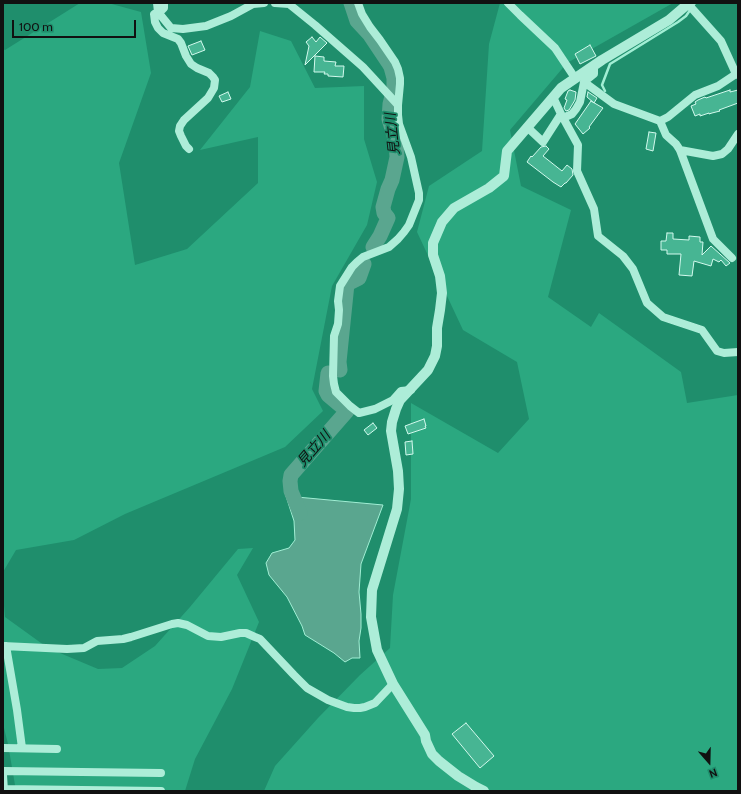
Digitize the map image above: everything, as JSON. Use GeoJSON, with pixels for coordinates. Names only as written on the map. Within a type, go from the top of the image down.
{"type":"FeatureCollection","features":[{"type":"Feature","properties":{"kind":"street"},"geometry":{"type":"LineString","coordinates":[[157,3],[158,12],[171,28],[183,29],[206,26],[230,16],[252,4],[264,3]]}},
{"type":"Feature","properties":{"kind":"street"},"geometry":{"type":"LineString","coordinates":[[164,3],[164,8],[154,14],[158,28],[164,33],[178,39],[191,64],[208,73],[215,80],[214,88],[208,98],[184,120],[180,126],[179,131],[181,136],[186,146],[189,148]]}},
{"type":"Feature","properties":{"kind":"street"},"geometry":{"type":"LineString","coordinates":[[275,3],[289,4],[315,25],[363,67],[393,100],[398,115],[399,124],[411,156],[419,193],[419,200],[409,225],[398,239],[389,247],[363,257],[352,267],[340,286],[338,301],[338,324],[334,336],[333,376],[336,392],[359,413],[375,409],[393,400],[401,391],[411,390]]}},
{"type":"Feature","properties":{"kind":"street"},"geometry":{"type":"LineString","coordinates":[[358,3],[362,14],[395,62],[398,69],[400,84],[393,100]]}},
{"type":"Feature","properties":{"kind":"street"},"geometry":{"type":"LineString","coordinates":[[508,3],[555,48],[580,80],[614,104],[660,122],[666,135],[680,150],[712,239],[732,258]]}},
{"type":"Feature","properties":{"kind":"street"},"geometry":{"type":"LineString","coordinates":[[484,791],[458,776],[432,754],[425,735],[393,684],[377,650],[371,617],[372,590],[397,509],[398,471],[391,431],[392,422],[400,400],[411,390],[428,370],[435,356],[437,346],[436,328],[442,293],[440,276],[433,255],[433,243],[442,222],[454,208],[489,188],[504,176],[507,151],[561,88],[580,80],[594,66],[669,20],[688,4],[721,41],[737,75],[718,86],[695,96],[660,122]]}},
{"type":"Feature","properties":{"kind":"street"},"geometry":{"type":"LineString","coordinates":[[527,127],[543,142],[562,116],[572,114],[576,109],[580,102],[580,80]]}},
{"type":"Feature","properties":{"kind":"street"},"geometry":{"type":"LineString","coordinates":[[553,97],[578,145],[577,171],[594,210],[598,236],[623,256],[633,269],[648,303],[663,317],[702,330],[717,351],[724,353],[738,352]]}},
{"type":"Feature","properties":{"kind":"street"},"geometry":{"type":"LineString","coordinates":[[680,150],[713,156],[722,154],[728,149],[738,134]]}},
{"type":"Feature","properties":{"kind":"street"},"geometry":{"type":"LineString","coordinates":[[22,748],[20,744],[17,710],[5,646],[67,649],[84,648],[97,641],[131,637],[178,623],[187,625],[208,636],[221,637],[246,633],[255,636],[260,639],[307,688],[328,700],[347,707],[360,708],[375,703],[393,684]]}},
{"type":"Feature","properties":{"kind":"street"},"geometry":{"type":"LineString","coordinates":[[3,748],[57,749]]}},
{"type":"Feature","properties":{"kind":"street"},"geometry":{"type":"LineString","coordinates":[[3,771],[161,773]]}},
{"type":"Feature","properties":{"kind":"street"},"geometry":{"type":"LineString","coordinates":[[3,775],[4,790],[161,791]]}},
{"type":"Feature","properties":{"kind":"green space"},"geometry":{"type":"Polygon","coordinates":[[[80,3],[108,3],[141,12],[151,73],[119,163],[135,265],[187,249],[258,183],[258,137],[200,150],[250,87],[260,31],[291,41],[315,88],[364,86],[364,139],[377,182],[367,225],[332,286],[312,389],[323,411],[285,447],[125,514],[74,540],[16,550],[3,572],[3,49],[5,50],[80,3]]]}},
{"type":"Feature","properties":{"kind":"green space"},"geometry":{"type":"Polygon","coordinates":[[[500,3],[673,3],[567,63],[510,130],[521,186],[571,210],[548,297],[591,327],[599,313],[681,372],[687,403],[738,395],[738,791],[264,791],[275,766],[318,718],[360,675],[390,648],[393,595],[411,499],[411,403],[498,453],[529,419],[517,362],[463,330],[417,232],[429,186],[482,151],[489,44],[500,3]]]}},
{"type":"Feature","properties":{"kind":"green space"},"geometry":{"type":"Polygon","coordinates":[[[253,548],[237,575],[259,622],[232,689],[195,759],[185,791],[16,791],[3,724],[3,594],[5,617],[48,648],[98,669],[122,668],[155,646],[190,607],[238,549],[253,548]]]}},
{"type":"Feature","properties":{"kind":"water"},"geometry":{"type":"Polygon","coordinates":[[[286,496],[383,505],[361,564],[359,592],[361,614],[359,641],[360,658],[352,658],[345,662],[334,653],[305,635],[287,597],[269,575],[266,563],[272,553],[289,548],[295,540],[294,521],[286,496]]]}},
{"type":"Feature","properties":{"kind":"building"},"geometry":{"type":"Polygon","coordinates":[[[312,37],[316,42],[320,37],[327,43],[305,65],[309,46],[306,42],[312,37]]]}},
{"type":"Feature","properties":{"kind":"building"},"geometry":{"type":"Polygon","coordinates":[[[201,41],[205,50],[192,55],[188,46],[201,41]]]}},
{"type":"Feature","properties":{"kind":"building"},"geometry":{"type":"Polygon","coordinates":[[[590,45],[596,56],[580,64],[575,54],[590,45]]]}},
{"type":"Feature","properties":{"kind":"building"},"geometry":{"type":"Polygon","coordinates":[[[315,56],[324,57],[324,61],[336,62],[335,66],[344,66],[343,77],[328,76],[328,74],[324,74],[325,72],[314,72],[315,56]]]}},
{"type":"Feature","properties":{"kind":"building"},"geometry":{"type":"Polygon","coordinates":[[[570,90],[576,92],[575,100],[569,110],[566,111],[564,108],[567,100],[565,99],[568,91],[570,90]]]}},
{"type":"Feature","properties":{"kind":"building"},"geometry":{"type":"Polygon","coordinates":[[[730,90],[730,92],[738,90],[738,103],[719,110],[720,111],[695,116],[691,106],[696,104],[695,102],[705,97],[706,98],[730,90]]]}},
{"type":"Feature","properties":{"kind":"building"},"geometry":{"type":"Polygon","coordinates":[[[228,92],[231,99],[222,102],[219,96],[228,92]]]}},
{"type":"Feature","properties":{"kind":"building"},"geometry":{"type":"Polygon","coordinates":[[[588,92],[597,98],[594,103],[587,97],[588,92]]]}},
{"type":"Feature","properties":{"kind":"building"},"geometry":{"type":"Polygon","coordinates":[[[591,101],[603,108],[589,127],[590,128],[583,134],[575,124],[591,101]]]}},
{"type":"Feature","properties":{"kind":"building"},"geometry":{"type":"Polygon","coordinates":[[[649,132],[656,133],[653,151],[646,149],[649,132]]]}},
{"type":"Feature","properties":{"kind":"building"},"geometry":{"type":"Polygon","coordinates":[[[546,146],[549,149],[543,156],[562,171],[567,165],[572,169],[573,175],[561,187],[527,162],[541,147],[546,146]]]}},
{"type":"Feature","properties":{"kind":"building"},"geometry":{"type":"Polygon","coordinates":[[[667,233],[673,233],[673,239],[689,240],[689,236],[700,237],[700,242],[703,242],[702,255],[711,246],[730,263],[726,266],[721,260],[719,262],[713,259],[711,266],[694,261],[692,276],[679,275],[681,254],[667,254],[667,250],[661,250],[661,241],[666,241],[667,233]]]}},
{"type":"Feature","properties":{"kind":"building"},"geometry":{"type":"Polygon","coordinates":[[[424,419],[426,428],[408,434],[405,426],[424,419]]]}},
{"type":"Feature","properties":{"kind":"building"},"geometry":{"type":"Polygon","coordinates":[[[373,423],[377,428],[368,435],[364,430],[373,423]]]}},
{"type":"Feature","properties":{"kind":"building"},"geometry":{"type":"Polygon","coordinates":[[[412,441],[413,454],[406,455],[405,442],[412,441]]]}},
{"type":"Feature","properties":{"kind":"building"},"geometry":{"type":"Polygon","coordinates":[[[466,723],[494,756],[480,768],[452,734],[466,723]]]}},
{"type":"Feature","properties":{"kind":"waterway","name":"見立川"},"geometry":{"type":"LineString","coordinates":[[351,3],[357,21],[370,35],[388,62],[394,78],[394,89],[390,104],[389,119],[396,142],[397,157],[392,180],[383,207],[384,213],[388,218],[373,247]]}},
{"type":"Feature","properties":{"kind":"waterway"},"geometry":{"type":"LineString","coordinates":[[605,91],[602,85],[610,64],[678,22],[686,16],[695,3]]}},
{"type":"Feature","properties":{"kind":"waterway","name":"見立川"},"geometry":{"type":"LineString","coordinates":[[340,370],[339,362],[347,284],[359,278],[364,264]]}},
{"type":"Feature","properties":{"kind":"waterway","name":"見立川"},"geometry":{"type":"LineString","coordinates":[[300,513],[291,491],[291,475],[347,411],[328,395],[326,391],[328,373]]}}]}
